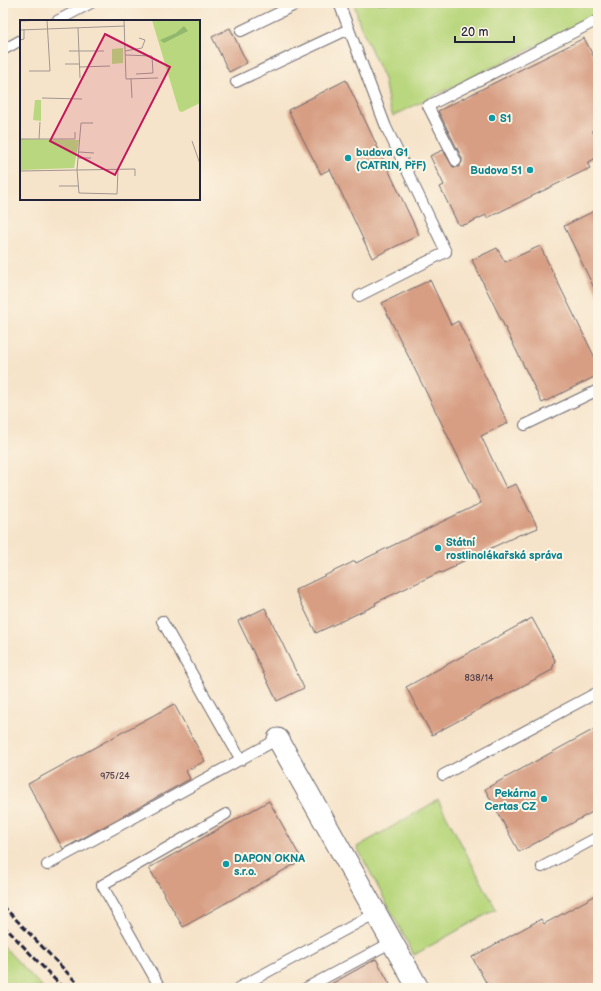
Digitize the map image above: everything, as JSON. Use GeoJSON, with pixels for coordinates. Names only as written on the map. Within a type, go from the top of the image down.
{"type":"FeatureCollection","features":[{"type":"Feature","properties":{"kind":"street"},"geometry":{"type":"LineString","coordinates":[[278,739],[418,988]]}},
{"type":"Feature","properties":{"kind":"lane"},"geometry":{"type":"LineString","coordinates":[[59,20],[91,3]]}},
{"type":"Feature","properties":{"kind":"lane"},"geometry":{"type":"LineString","coordinates":[[241,31],[299,3]]}},
{"type":"Feature","properties":{"kind":"lane"},"geometry":{"type":"LineString","coordinates":[[339,3],[386,127],[446,252],[358,296]]}},
{"type":"Feature","properties":{"kind":"lane"},"geometry":{"type":"LineString","coordinates":[[456,160],[428,106],[598,20]]}},
{"type":"Feature","properties":{"kind":"lane"},"geometry":{"type":"LineString","coordinates":[[236,82],[349,29]]}},
{"type":"Feature","properties":{"kind":"lane"},"geometry":{"type":"LineString","coordinates":[[3,50],[20,41]]}},
{"type":"Feature","properties":{"kind":"lane"},"geometry":{"type":"LineString","coordinates":[[525,425],[598,390]]}},
{"type":"Feature","properties":{"kind":"lane"},"geometry":{"type":"LineString","coordinates":[[162,621],[241,760]]}},
{"type":"Feature","properties":{"kind":"lane"},"geometry":{"type":"LineString","coordinates":[[443,775],[598,692]]}},
{"type":"Feature","properties":{"kind":"lane"},"geometry":{"type":"LineString","coordinates":[[47,865],[278,739]]}},
{"type":"Feature","properties":{"kind":"lane"},"geometry":{"type":"LineString","coordinates":[[162,988],[158,984],[102,885],[226,814]]}},
{"type":"Feature","properties":{"kind":"lane"},"geometry":{"type":"LineString","coordinates":[[542,867],[598,837]]}},
{"type":"Feature","properties":{"kind":"lane"},"geometry":{"type":"LineString","coordinates":[[238,988],[376,913]]}},
{"type":"Feature","properties":{"kind":"lane"},"geometry":{"type":"LineString","coordinates":[[306,988],[392,942]]}},
{"type":"Feature","properties":{"kind":"green space"},"geometry":{"type":"Polygon","coordinates":[[[354,3],[598,3],[598,16],[393,116],[389,106],[384,79],[360,25],[354,3]]]}},
{"type":"Feature","properties":{"kind":"green space"},"geometry":{"type":"Polygon","coordinates":[[[438,800],[496,909],[414,955],[357,847],[438,800]]]}},
{"type":"Feature","properties":{"kind":"green space"},"geometry":{"type":"Polygon","coordinates":[[[3,946],[43,988],[3,988],[3,946]]]}},
{"type":"Feature","properties":{"kind":"building"},"geometry":{"type":"Polygon","coordinates":[[[230,28],[247,63],[229,72],[212,37],[230,28]]]}},
{"type":"Feature","properties":{"kind":"building"},"geometry":{"type":"Polygon","coordinates":[[[584,38],[598,65],[598,127],[592,130],[598,141],[598,157],[587,163],[590,168],[487,218],[486,215],[467,224],[458,224],[440,187],[444,185],[430,156],[443,150],[453,167],[459,167],[462,162],[462,158],[438,111],[584,38]]]}},
{"type":"Feature","properties":{"kind":"building","name":"budova G1 (CATRIN, PřF)"},"geometry":{"type":"Polygon","coordinates":[[[346,80],[419,235],[372,258],[330,169],[321,174],[288,110],[346,80]]]}},
{"type":"Feature","properties":{"kind":"building"},"geometry":{"type":"Polygon","coordinates":[[[598,209],[598,296],[564,226],[598,209]]]}},
{"type":"Feature","properties":{"kind":"building"},"geometry":{"type":"Polygon","coordinates":[[[540,246],[598,364],[598,375],[542,403],[472,260],[497,248],[505,262],[540,246]]]}},
{"type":"Feature","properties":{"kind":"building"},"geometry":{"type":"Polygon","coordinates":[[[430,280],[451,325],[458,321],[508,423],[481,436],[506,488],[516,484],[538,528],[521,534],[455,565],[456,566],[441,573],[440,572],[375,603],[376,605],[316,633],[295,590],[355,561],[356,563],[481,503],[382,303],[430,280]]]}},
{"type":"Feature","properties":{"kind":"building"},"geometry":{"type":"Polygon","coordinates":[[[265,608],[304,688],[277,701],[238,621],[265,608]]]}},
{"type":"Feature","properties":{"kind":"building"},"geometry":{"type":"Polygon","coordinates":[[[532,618],[555,660],[552,670],[432,735],[406,687],[532,618]]]}},
{"type":"Feature","properties":{"kind":"building"},"geometry":{"type":"Polygon","coordinates":[[[174,704],[205,761],[186,771],[190,779],[63,849],[28,784],[174,704]]]}},
{"type":"Feature","properties":{"kind":"building","name":"Pekárna Certas CZ"},"geometry":{"type":"Polygon","coordinates":[[[598,727],[598,809],[519,852],[485,789],[598,727]]]}},
{"type":"Feature","properties":{"kind":"building","name":"DAPON OKNA s.r.o."},"geometry":{"type":"Polygon","coordinates":[[[269,801],[302,860],[183,927],[149,868],[269,801]]]}},
{"type":"Feature","properties":{"kind":"building"},"geometry":{"type":"Polygon","coordinates":[[[598,894],[598,988],[489,988],[472,957],[541,919],[544,924],[598,894]]]}},
{"type":"Feature","properties":{"kind":"building"},"geometry":{"type":"Polygon","coordinates":[[[376,959],[392,988],[324,988],[376,959]]]}},
{"type":"Feature","properties":{"kind":"railway"},"geometry":{"type":"LineString","coordinates":[[3,906],[82,988]]}},
{"type":"Feature","properties":{"kind":"railway"},"geometry":{"type":"LineString","coordinates":[[3,925],[63,988]]}},
{"type":"Feature","properties":{"kind":"place","name":"S1"},"geometry":{"type":"Point","coordinates":[492,118]}},
{"type":"Feature","properties":{"kind":"place","name":"budova G1 (CATRIN, PřF)"},"geometry":{"type":"Point","coordinates":[348,158]}},
{"type":"Feature","properties":{"kind":"place","name":"Budova 51"},"geometry":{"type":"Point","coordinates":[530,170]}},
{"type":"Feature","properties":{"kind":"place","name":"Státní rostlinolékařská správa"},"geometry":{"type":"Point","coordinates":[438,548]}},
{"type":"Feature","properties":{"kind":"place","name":"Pekárna Certas CZ"},"geometry":{"type":"Point","coordinates":[544,799]}},
{"type":"Feature","properties":{"kind":"place","name":"DAPON OKNA s.r.o."},"geometry":{"type":"Point","coordinates":[226,864]}}]}
